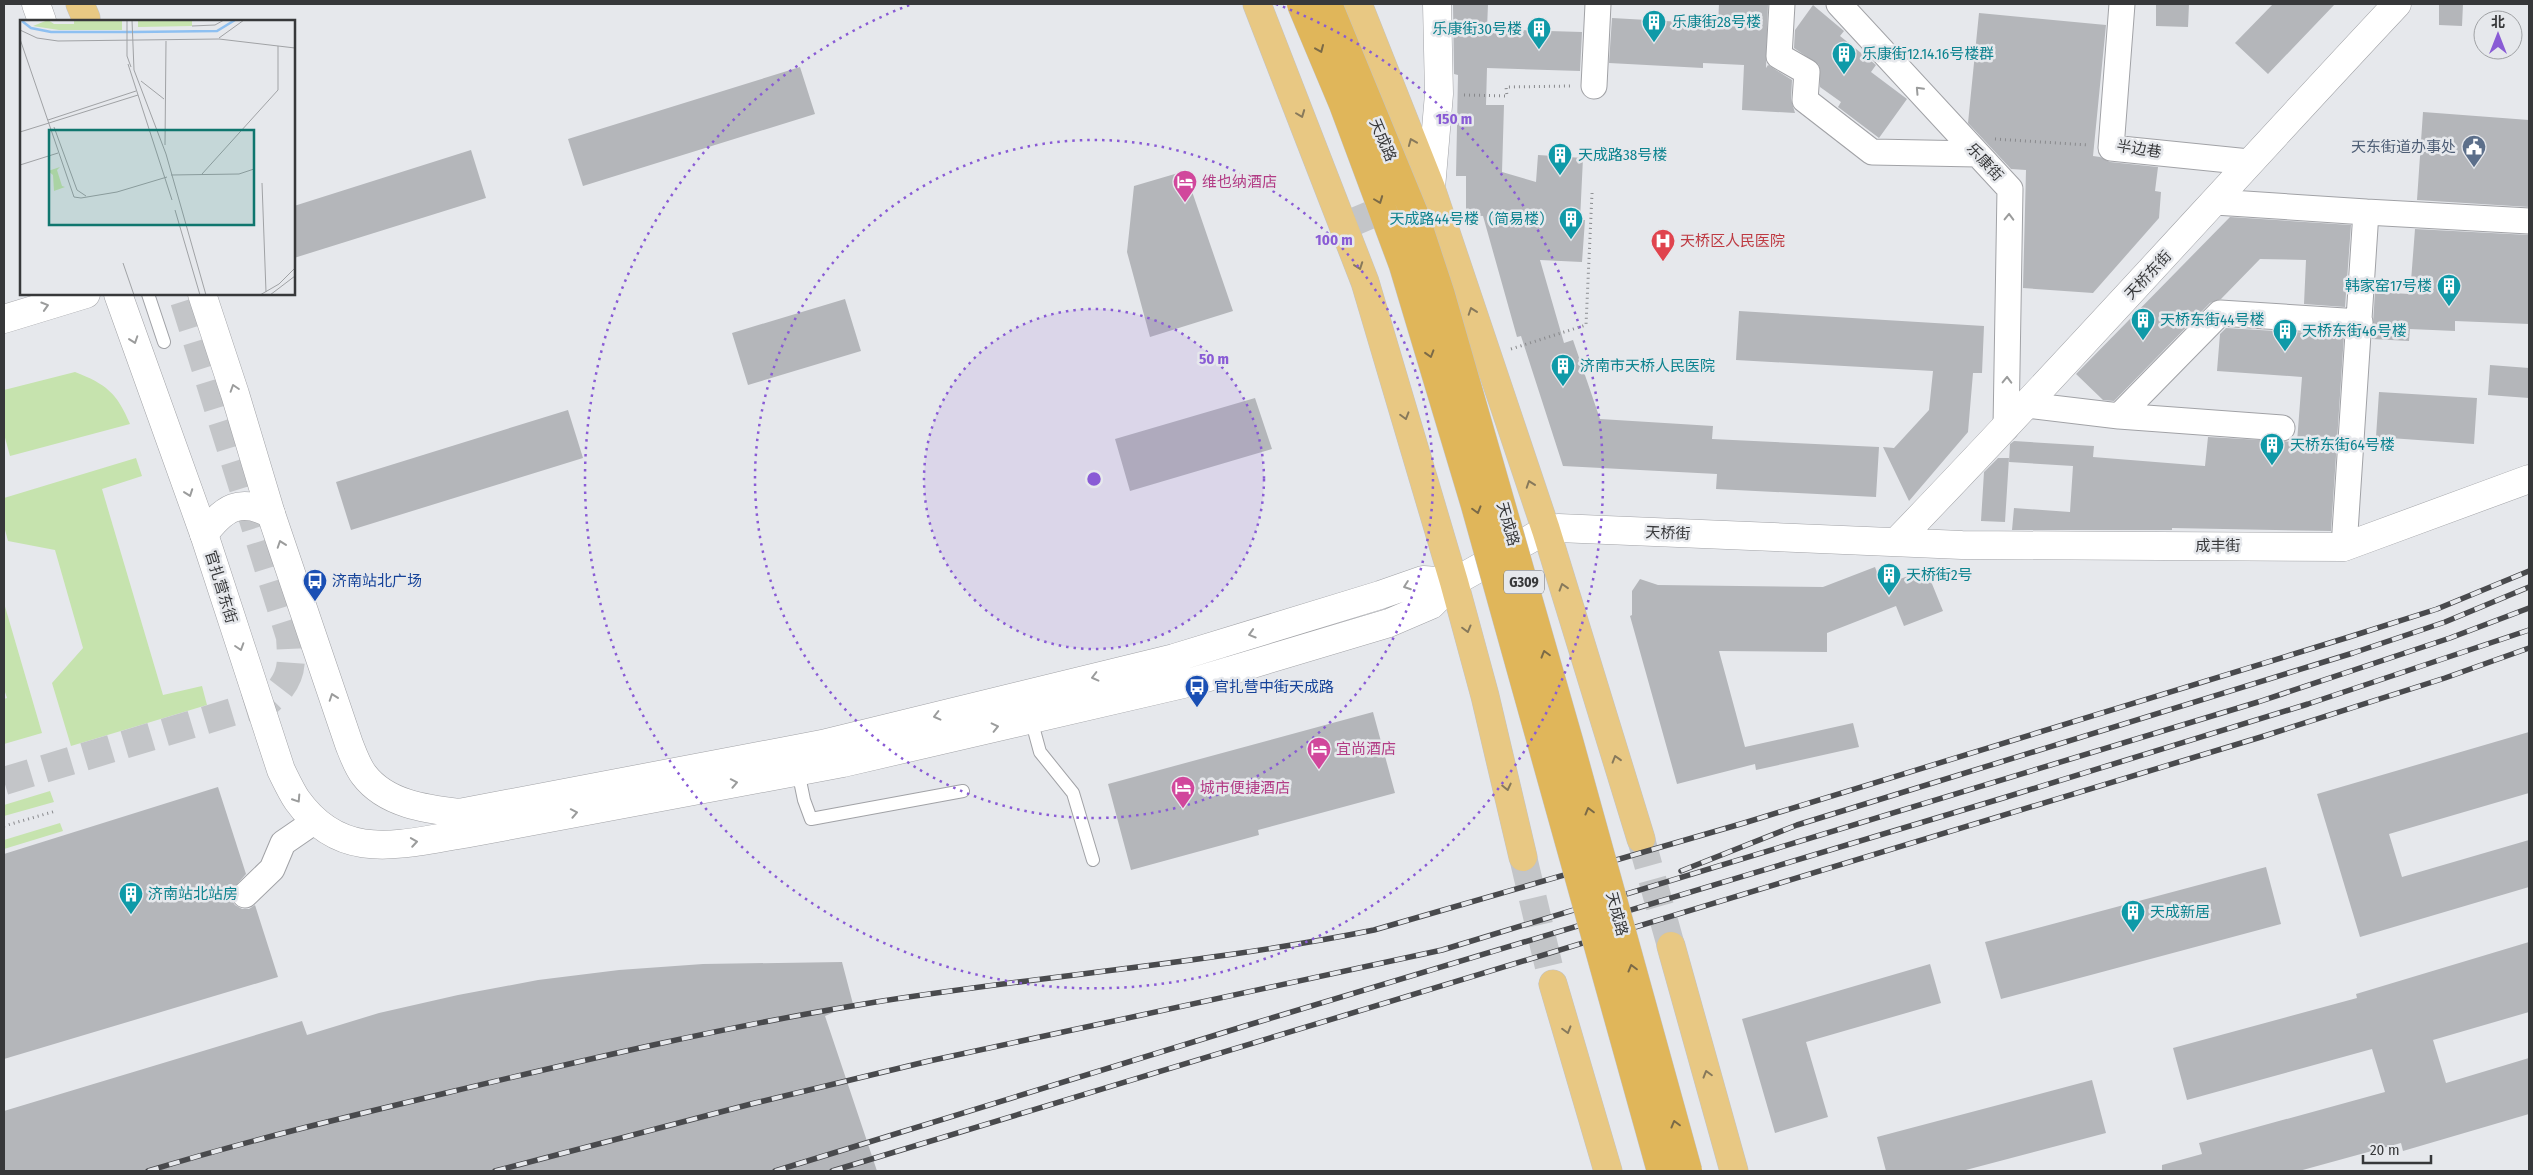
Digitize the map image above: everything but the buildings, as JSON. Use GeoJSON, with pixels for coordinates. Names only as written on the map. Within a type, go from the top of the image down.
{"type":"FeatureCollection","features":[{"type":"Feature","properties":{"kind":"highway","name":"天成路"},"geometry":{"type":"LineString","coordinates":[[1302,4],[1343,104],[1403,265],[1475,505],[1661,1171]]}},
{"type":"Feature","properties":{"kind":"highway","name":"天成路"},"geometry":{"type":"LineString","coordinates":[[1328,4],[1414,213],[1441,295],[1570,741],[1688,1171]]}},
{"type":"Feature","properties":{"kind":"main road"},"geometry":{"type":"LineString","coordinates":[[36,4],[42,20]]}},
{"type":"Feature","properties":{"kind":"main road"},"geometry":{"type":"LineString","coordinates":[[1257,4],[1365,282],[1454,582],[1485,696],[1523,857]]}},
{"type":"Feature","properties":{"kind":"main road","name":"天成路"},"geometry":{"type":"LineString","coordinates":[[1358,4],[1431,188],[1546,530],[1641,839]]}},
{"type":"Feature","properties":{"kind":"main road"},"geometry":{"type":"LineString","coordinates":[[1431,188],[1438,94],[1438,4]]}},
{"type":"Feature","properties":{"kind":"main road","name":"天桥东街"},"geometry":{"type":"LineString","coordinates":[[1896,542],[2027,406],[2215,202],[2249,162],[2397,4]]}},
{"type":"Feature","properties":{"kind":"main road"},"geometry":{"type":"LineString","coordinates":[[4,319],[83,295]]}},
{"type":"Feature","properties":{"kind":"main road","name":"官扎营东街"},"geometry":{"type":"LineString","coordinates":[[118,295],[204,534],[281,770],[296,800],[314,821],[337,838],[366,844],[401,844],[464,834],[798,771],[1031,719]]}},
{"type":"Feature","properties":{"kind":"main road"},"geometry":{"type":"LineString","coordinates":[[202,295],[235,394],[270,514],[349,744],[364,775],[380,791],[418,808],[459,813],[822,744],[1174,658],[1423,580],[1454,582]]}},
{"type":"Feature","properties":{"kind":"main road","name":"成丰街"},"geometry":{"type":"LineString","coordinates":[[1896,542],[2344,546],[2529,479]]}},
{"type":"Feature","properties":{"kind":"main road"},"geometry":{"type":"LineString","coordinates":[[204,534],[217,517],[232,508],[254,505],[270,514]]}},
{"type":"Feature","properties":{"kind":"main road","name":"天桥街"},"geometry":{"type":"LineString","coordinates":[[1031,719],[1192,682],[1390,622],[1431,605],[1454,582],[1546,530],[1558,528],[1896,542]]}},
{"type":"Feature","properties":{"kind":"main road"},"geometry":{"type":"LineString","coordinates":[[1671,946],[1734,1171]]}},
{"type":"Feature","properties":{"kind":"main road"},"geometry":{"type":"LineString","coordinates":[[1553,984],[1608,1171]]}},
{"type":"Feature","properties":{"kind":"street"},"geometry":{"type":"LineString","coordinates":[[1594,86],[1598,4]]}},
{"type":"Feature","properties":{"kind":"street"},"geometry":{"type":"LineString","coordinates":[[1782,4],[1779,56],[1807,72],[1805,100],[1849,135],[1872,152],[1977,154]]}},
{"type":"Feature","properties":{"kind":"street","name":"乐康街"},"geometry":{"type":"LineString","coordinates":[[1839,4],[2010,189],[2006,428]]}},
{"type":"Feature","properties":{"kind":"street","name":"半边巷"},"geometry":{"type":"LineString","coordinates":[[2122,4],[2111,148],[2249,162]]}},
{"type":"Feature","properties":{"kind":"street"},"geometry":{"type":"LineString","coordinates":[[2215,202],[2529,221]]}},
{"type":"Feature","properties":{"kind":"street"},"geometry":{"type":"LineString","coordinates":[[2344,546],[2366,212]]}},
{"type":"Feature","properties":{"kind":"street"},"geometry":{"type":"LineString","coordinates":[[2119,416],[2220,313],[2360,322]]}},
{"type":"Feature","properties":{"kind":"street"},"geometry":{"type":"LineString","coordinates":[[2027,406],[2119,416],[2282,428]]}},
{"type":"Feature","properties":{"kind":"street"},"geometry":{"type":"LineString","coordinates":[[245,895],[272,869],[283,843],[314,821]]}},
{"type":"Feature","properties":{"kind":"lane"},"geometry":{"type":"LineString","coordinates":[[148,295],[164,342]]}},
{"type":"Feature","properties":{"kind":"lane"},"geometry":{"type":"LineString","coordinates":[[1031,719],[1040,752],[1057,776],[1073,793],[1093,860]]}},
{"type":"Feature","properties":{"kind":"lane"},"geometry":{"type":"LineString","coordinates":[[798,771],[804,800],[811,819],[963,791]]}},
{"type":"Feature","properties":{"kind":"path"},"geometry":{"type":"LineString","coordinates":[[1438,94],[1507,96],[1506,87],[1594,86]]}},
{"type":"Feature","properties":{"kind":"path"},"geometry":{"type":"LineString","coordinates":[[1977,154],[1997,137],[2111,148]]}},
{"type":"Feature","properties":{"kind":"path"},"geometry":{"type":"LineString","coordinates":[[1503,352],[1586,325],[1592,193]]}},
{"type":"Feature","properties":{"kind":"path"},"geometry":{"type":"LineString","coordinates":[[4,826],[56,811]]}},
{"type":"Feature","properties":{"kind":"green space"},"geometry":{"type":"Polygon","coordinates":[[[75,372],[95,381],[109,391],[120,404],[130,424],[10,456],[4,434],[4,390],[75,372]]]}},
{"type":"Feature","properties":{"kind":"green space"},"geometry":{"type":"Polygon","coordinates":[[[136,458],[142,476],[102,489],[163,695],[202,686],[207,705],[71,746],[52,683],[83,648],[55,550],[8,541],[4,526],[4,498],[136,458]]]}},
{"type":"Feature","properties":{"kind":"green space"},"geometry":{"type":"Polygon","coordinates":[[[4,603],[42,733],[4,744],[4,699],[7,698],[4,689],[4,603]]]}},
{"type":"Feature","properties":{"kind":"green space"},"geometry":{"type":"Polygon","coordinates":[[[50,791],[54,802],[4,816],[4,805],[50,791]]]}},
{"type":"Feature","properties":{"kind":"green space"},"geometry":{"type":"Polygon","coordinates":[[[60,823],[63,831],[4,849],[4,840],[60,823]]]}},
{"type":"Feature","properties":{"kind":"tunnel"},"geometry":{"type":"LineString","coordinates":[[1344,226],[1405,200]]}},
{"type":"Feature","properties":{"kind":"tunnel"},"geometry":{"type":"LineString","coordinates":[[4,781],[269,701],[287,679],[291,665],[290,637],[182,295]]}},
{"type":"Feature","properties":{"kind":"tunnel"},"geometry":{"type":"LineString","coordinates":[[1641,839],[1671,946]]}},
{"type":"Feature","properties":{"kind":"tunnel"},"geometry":{"type":"LineString","coordinates":[[1523,857],[1553,984]]}},
{"type":"Feature","properties":{"kind":"railway"},"geometry":{"type":"LineString","coordinates":[[148,1171],[259,1139],[334,1120],[602,1056],[759,1023],[928,994],[1247,952],[1374,930],[1744,823],[2349,637],[2437,609],[2529,571]]}},
{"type":"Feature","properties":{"kind":"railway"},"geometry":{"type":"LineString","coordinates":[[1681,871],[1797,825],[2353,653],[2445,622],[2529,587]]}},
{"type":"Feature","properties":{"kind":"railway"},"geometry":{"type":"LineString","coordinates":[[495,1171],[751,1104],[929,1061],[1442,950],[2258,702],[2450,638],[2529,608]]}},
{"type":"Feature","properties":{"kind":"railway"},"geometry":{"type":"LineString","coordinates":[[775,1171],[1245,1026],[2003,798],[2308,704],[2529,630]]}},
{"type":"Feature","properties":{"kind":"railway"},"geometry":{"type":"LineString","coordinates":[[832,1171],[2261,737],[2445,678],[2529,648]]}},
{"type":"Feature","properties":{"kind":"place","name":"乐康街28号楼"},"geometry":{"type":"Point","coordinates":[1654,43]}},
{"type":"Feature","properties":{"kind":"place","name":"乐康街30号楼"},"geometry":{"type":"Point","coordinates":[1539,50]}},
{"type":"Feature","properties":{"kind":"place","name":"乐康街12.14.16号楼群"},"geometry":{"type":"Point","coordinates":[1844,75]}},
{"type":"Feature","properties":{"kind":"place","name":"天东街道办事处"},"geometry":{"type":"Point","coordinates":[2474,168]}},
{"type":"Feature","properties":{"kind":"place","name":"天成路38号楼"},"geometry":{"type":"Point","coordinates":[1560,176]}},
{"type":"Feature","properties":{"kind":"place","name":"维也纳酒店"},"geometry":{"type":"Point","coordinates":[1185,203]}},
{"type":"Feature","properties":{"kind":"place","name":"天成路44号楼（简易楼）"},"geometry":{"type":"Point","coordinates":[1571,240]}},
{"type":"Feature","properties":{"kind":"place","name":"天桥区人民医院"},"geometry":{"type":"Point","coordinates":[1663,262]}},
{"type":"Feature","properties":{"kind":"place","name":"韩家窑17号楼"},"geometry":{"type":"Point","coordinates":[2449,307]}},
{"type":"Feature","properties":{"kind":"place","name":"天桥东街44号楼"},"geometry":{"type":"Point","coordinates":[2143,341]}},
{"type":"Feature","properties":{"kind":"place","name":"天桥东街46号楼"},"geometry":{"type":"Point","coordinates":[2285,352]}},
{"type":"Feature","properties":{"kind":"place","name":"济南市天桥人民医院"},"geometry":{"type":"Point","coordinates":[1563,387]}},
{"type":"Feature","properties":{"kind":"place","name":"天桥东街64号楼"},"geometry":{"type":"Point","coordinates":[2272,466]}},
{"type":"Feature","properties":{"kind":"place","name":"天桥街2号"},"geometry":{"type":"Point","coordinates":[1889,596]}},
{"type":"Feature","properties":{"kind":"place","name":"济南站北广场"},"geometry":{"type":"Point","coordinates":[315,602]}},
{"type":"Feature","properties":{"kind":"place","name":"官扎营中街天成路"},"geometry":{"type":"Point","coordinates":[1197,708]}},
{"type":"Feature","properties":{"kind":"place","name":"宜尚酒店"},"geometry":{"type":"Point","coordinates":[1319,770]}},
{"type":"Feature","properties":{"kind":"place","name":"城市便捷酒店"},"geometry":{"type":"Point","coordinates":[1183,809]}},
{"type":"Feature","properties":{"kind":"place","name":"济南站北站房"},"geometry":{"type":"Point","coordinates":[131,915]}},
{"type":"Feature","properties":{"kind":"place","name":"天成新居"},"geometry":{"type":"Point","coordinates":[2133,933]}}]}
